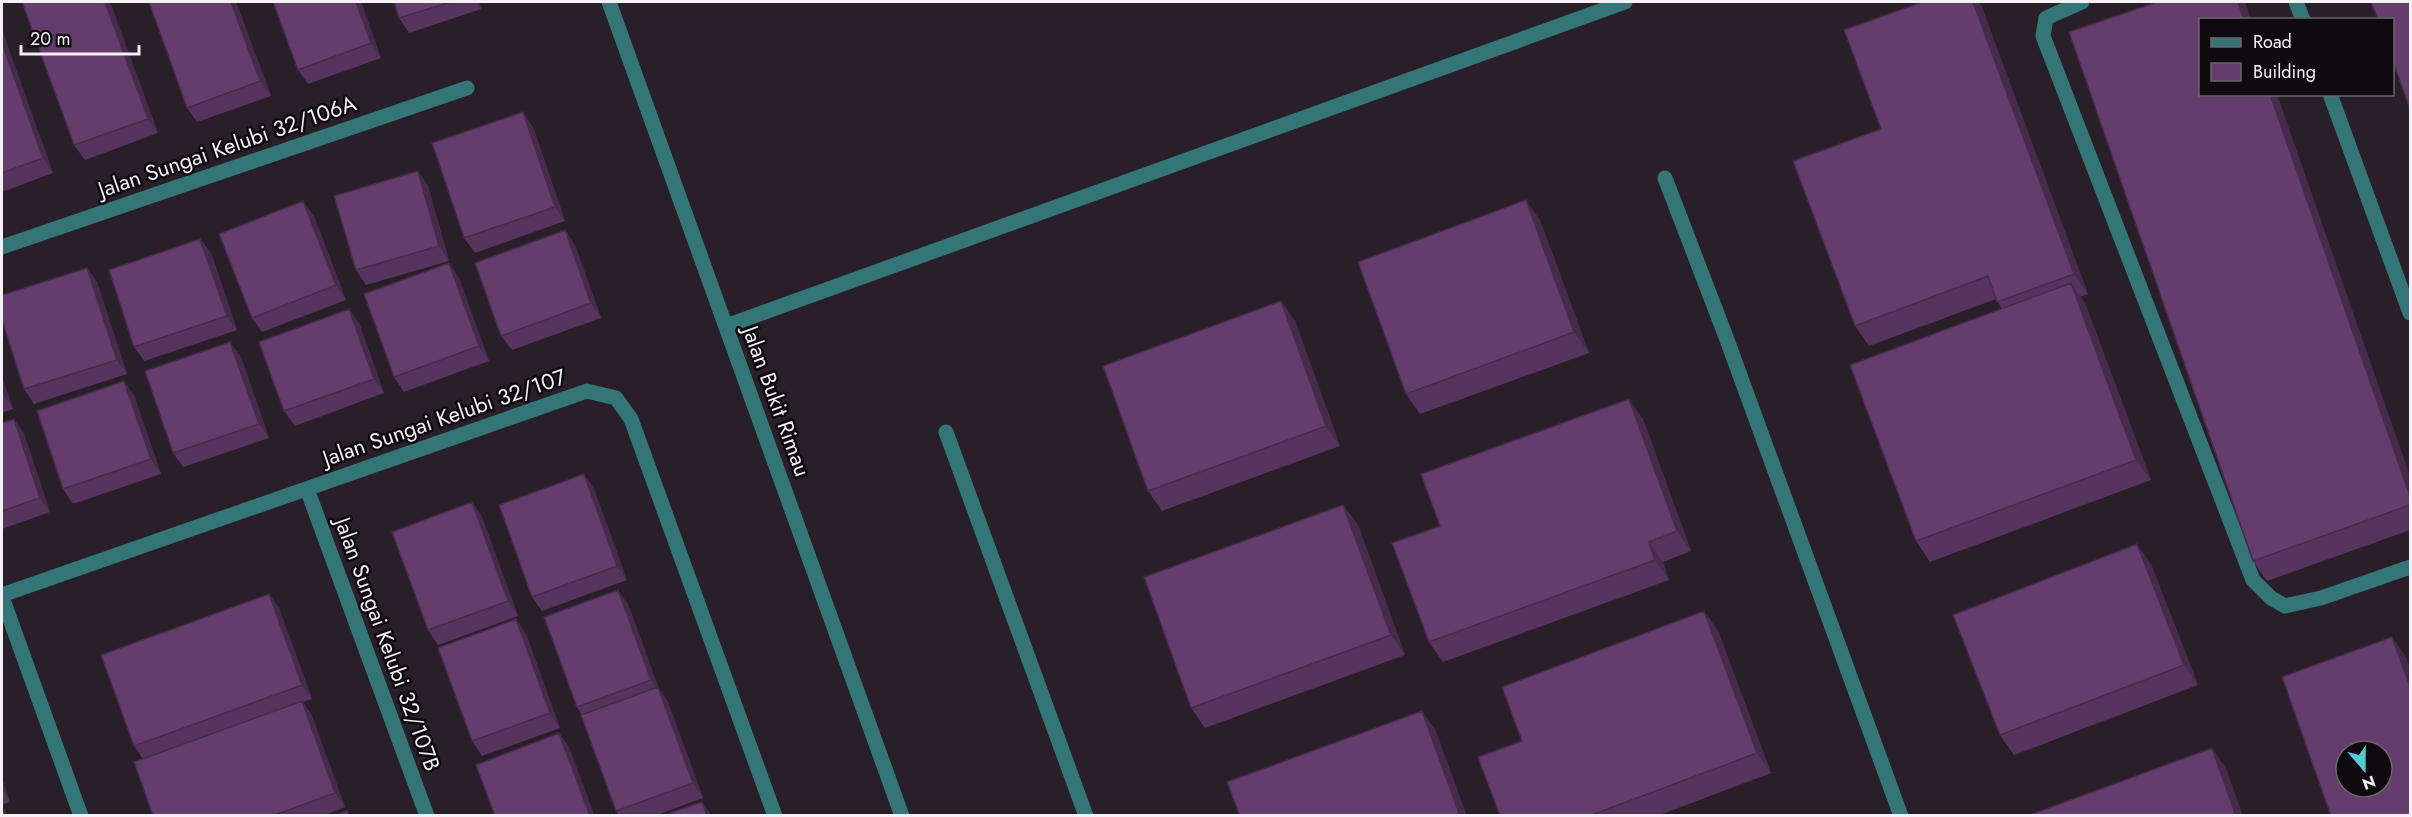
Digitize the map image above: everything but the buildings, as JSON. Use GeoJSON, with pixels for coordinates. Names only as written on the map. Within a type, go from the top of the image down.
{"type":"FeatureCollection","features":[{"type":"Feature","properties":{"kind":"street","name":"Jalan Bukit Rimau"},"geometry":{"type":"LineString","coordinates":[[609,2],[902,816]]}},
{"type":"Feature","properties":{"kind":"street"},"geometry":{"type":"LineString","coordinates":[[726,326],[1625,2]]}},
{"type":"Feature","properties":{"kind":"street"},"geometry":{"type":"LineString","coordinates":[[2082,2],[2046,18],[2043,36],[2253,580],[2271,598],[2285,606],[2321,598],[2410,567]]}},
{"type":"Feature","properties":{"kind":"street"},"geometry":{"type":"LineString","coordinates":[[2296,2],[2302,18]]}},
{"type":"Feature","properties":{"kind":"street","name":"Jalan Sungai Kelubi 32/106A"},"geometry":{"type":"LineString","coordinates":[[2,247],[467,88]]}},
{"type":"Feature","properties":{"kind":"street"},"geometry":{"type":"LineString","coordinates":[[2331,96],[2410,313]]}},
{"type":"Feature","properties":{"kind":"street"},"geometry":{"type":"LineString","coordinates":[[1665,178],[1726,337],[1901,816]]}},
{"type":"Feature","properties":{"kind":"street","name":"Jalan Sungai Kelubi 32/107"},"geometry":{"type":"LineString","coordinates":[[2,596],[587,391],[616,398],[631,419],[775,816]]}},
{"type":"Feature","properties":{"kind":"street"},"geometry":{"type":"LineString","coordinates":[[946,432],[1086,816]]}},
{"type":"Feature","properties":{"kind":"street","name":"Jalan Sungai Kelubi 32/107B"},"geometry":{"type":"LineString","coordinates":[[307,489],[427,816]]}},
{"type":"Feature","properties":{"kind":"street"},"geometry":{"type":"LineString","coordinates":[[2,596],[81,816]]}}]}
